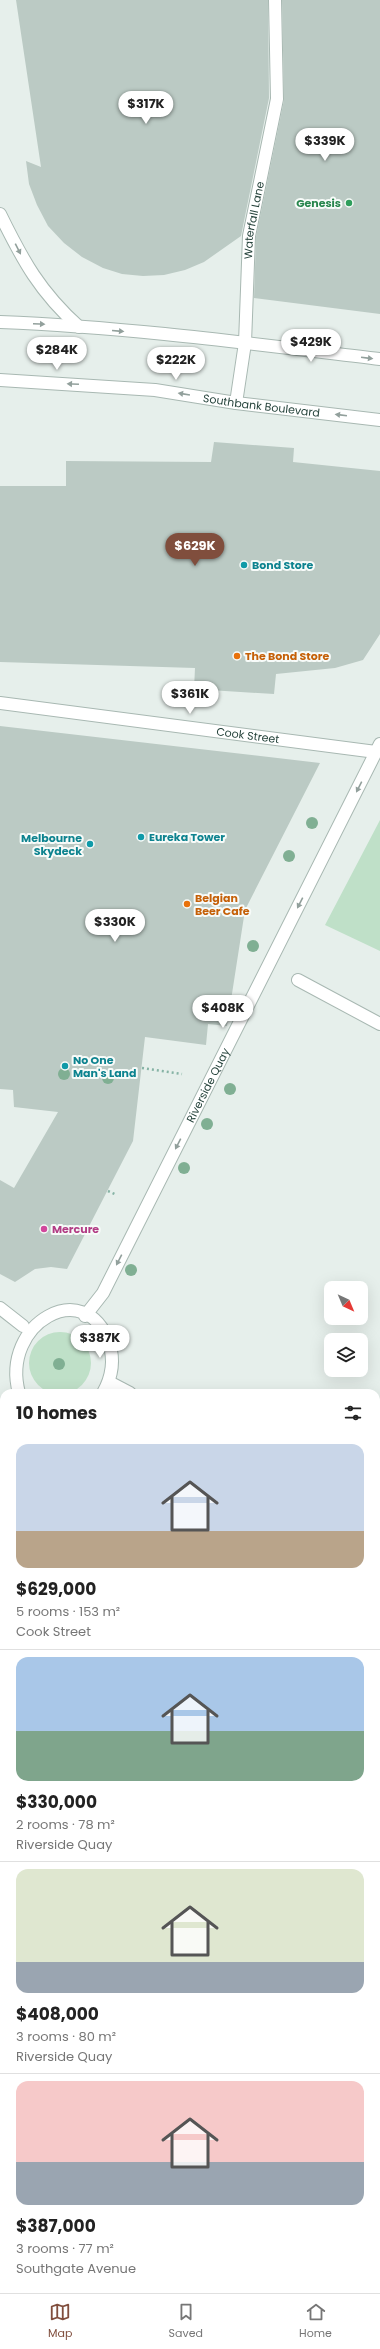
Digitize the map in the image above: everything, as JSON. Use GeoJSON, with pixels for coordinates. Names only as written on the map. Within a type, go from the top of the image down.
{"type":"FeatureCollection","features":[{"type":"Feature","properties":{"kind":"street","name":"Waterfall Lane"},"geometry":{"type":"LineString","coordinates":[[236,403],[245,343],[249,236],[277,99],[275,0]]}},
{"type":"Feature","properties":{"kind":"street"},"geometry":{"type":"LineString","coordinates":[[0,214],[32,275],[56,306],[79,327]]}},
{"type":"Feature","properties":{"kind":"street"},"geometry":{"type":"LineString","coordinates":[[0,322],[79,327],[245,343],[380,359]]}},
{"type":"Feature","properties":{"kind":"street","name":"Southbank Boulevard"},"geometry":{"type":"LineString","coordinates":[[0,380],[140,388],[236,403],[380,420]]}},
{"type":"Feature","properties":{"kind":"street","name":"Cook Street"},"geometry":{"type":"LineString","coordinates":[[0,702],[378,748]]}},
{"type":"Feature","properties":{"kind":"street","name":"Riverside Quay"},"geometry":{"type":"LineString","coordinates":[[86,1316],[103,1292],[378,748]]}},
{"type":"Feature","properties":{"kind":"street"},"geometry":{"type":"LineString","coordinates":[[298,980],[380,1024]]}},
{"type":"Feature","properties":{"kind":"street"},"geometry":{"type":"LineString","coordinates":[[0,1308],[23,1326]]}},
{"type":"Feature","properties":{"kind":"street"},"geometry":{"type":"LineString","coordinates":[[16,1389],[12,1383],[8,1369],[9,1353],[14,1338],[23,1326],[36,1315],[53,1310],[70,1311],[86,1316],[98,1325],[107,1337],[112,1352],[112,1367],[106,1388]]}},
{"type":"Feature","properties":{"kind":"path"},"geometry":{"type":"LineString","coordinates":[[142,1068],[182,1074]]}},
{"type":"Feature","properties":{"kind":"path"},"geometry":{"type":"LineString","coordinates":[[108,1191],[117,1195]]}},
{"type":"Feature","properties":{"kind":"green space"},"geometry":{"type":"Polygon","coordinates":[[[380,820],[380,951],[325,925],[380,820]]]}},
{"type":"Feature","properties":{"kind":"green space"},"geometry":{"type":"Polygon","coordinates":[[[60,1332],[77,1337],[82,1341],[86,1346],[90,1357],[90,1369],[86,1380],[77,1389],[43,1389],[34,1380],[29,1363],[34,1346],[38,1341],[43,1337],[60,1332]]]}},
{"type":"Feature","properties":{"kind":"building"},"geometry":{"type":"Polygon","coordinates":[[[16,0],[268,0],[269,98],[241,236],[204,262],[185,270],[164,275],[143,276],[122,274],[103,268],[82,257],[64,243],[48,226],[37,205],[29,184],[26,161],[41,167],[16,0]]]}},
{"type":"Feature","properties":{"kind":"building"},"geometry":{"type":"Polygon","coordinates":[[[282,0],[380,0],[380,314],[254,298],[256,237],[284,100],[282,0]]]}},
{"type":"Feature","properties":{"kind":"building"},"geometry":{"type":"Polygon","coordinates":[[[214,442],[294,448],[293,462],[380,471],[380,634],[363,660],[335,668],[276,674],[274,694],[194,689],[195,668],[0,662],[0,486],[66,486],[66,461],[211,462],[214,442]]]}},
{"type":"Feature","properties":{"kind":"building","name":"Eureka Tower"},"geometry":{"type":"Polygon","coordinates":[[[0,726],[320,763],[245,910],[227,1026],[208,1024],[206,1045],[145,1037],[133,1141],[67,1269],[51,1267],[35,1269],[15,1282],[0,1274],[0,1180],[14,1188],[58,1112],[14,1107],[13,1090],[0,1089],[0,726]]]}},
{"type":"Feature","properties":{"kind":"place","name":"Genesis"},"geometry":{"type":"Point","coordinates":[349,203]}},
{"type":"Feature","properties":{"kind":"place","name":"Bond Store"},"geometry":{"type":"Point","coordinates":[244,565]}},
{"type":"Feature","properties":{"kind":"place","name":"The Bond Store"},"geometry":{"type":"Point","coordinates":[237,656]}},
{"type":"Feature","properties":{"kind":"place","name":"Eureka Tower"},"geometry":{"type":"Point","coordinates":[141,837]}},
{"type":"Feature","properties":{"kind":"place","name":"Melbourne Skydeck"},"geometry":{"type":"Point","coordinates":[90,844]}},
{"type":"Feature","properties":{"kind":"place","name":"Belgian Beer Cafe"},"geometry":{"type":"Point","coordinates":[187,904]}},
{"type":"Feature","properties":{"kind":"place","name":"No One Man's Land"},"geometry":{"type":"Point","coordinates":[65,1066]}},
{"type":"Feature","properties":{"kind":"place","name":"Mercure"},"geometry":{"type":"Point","coordinates":[44,1229]}}]}
